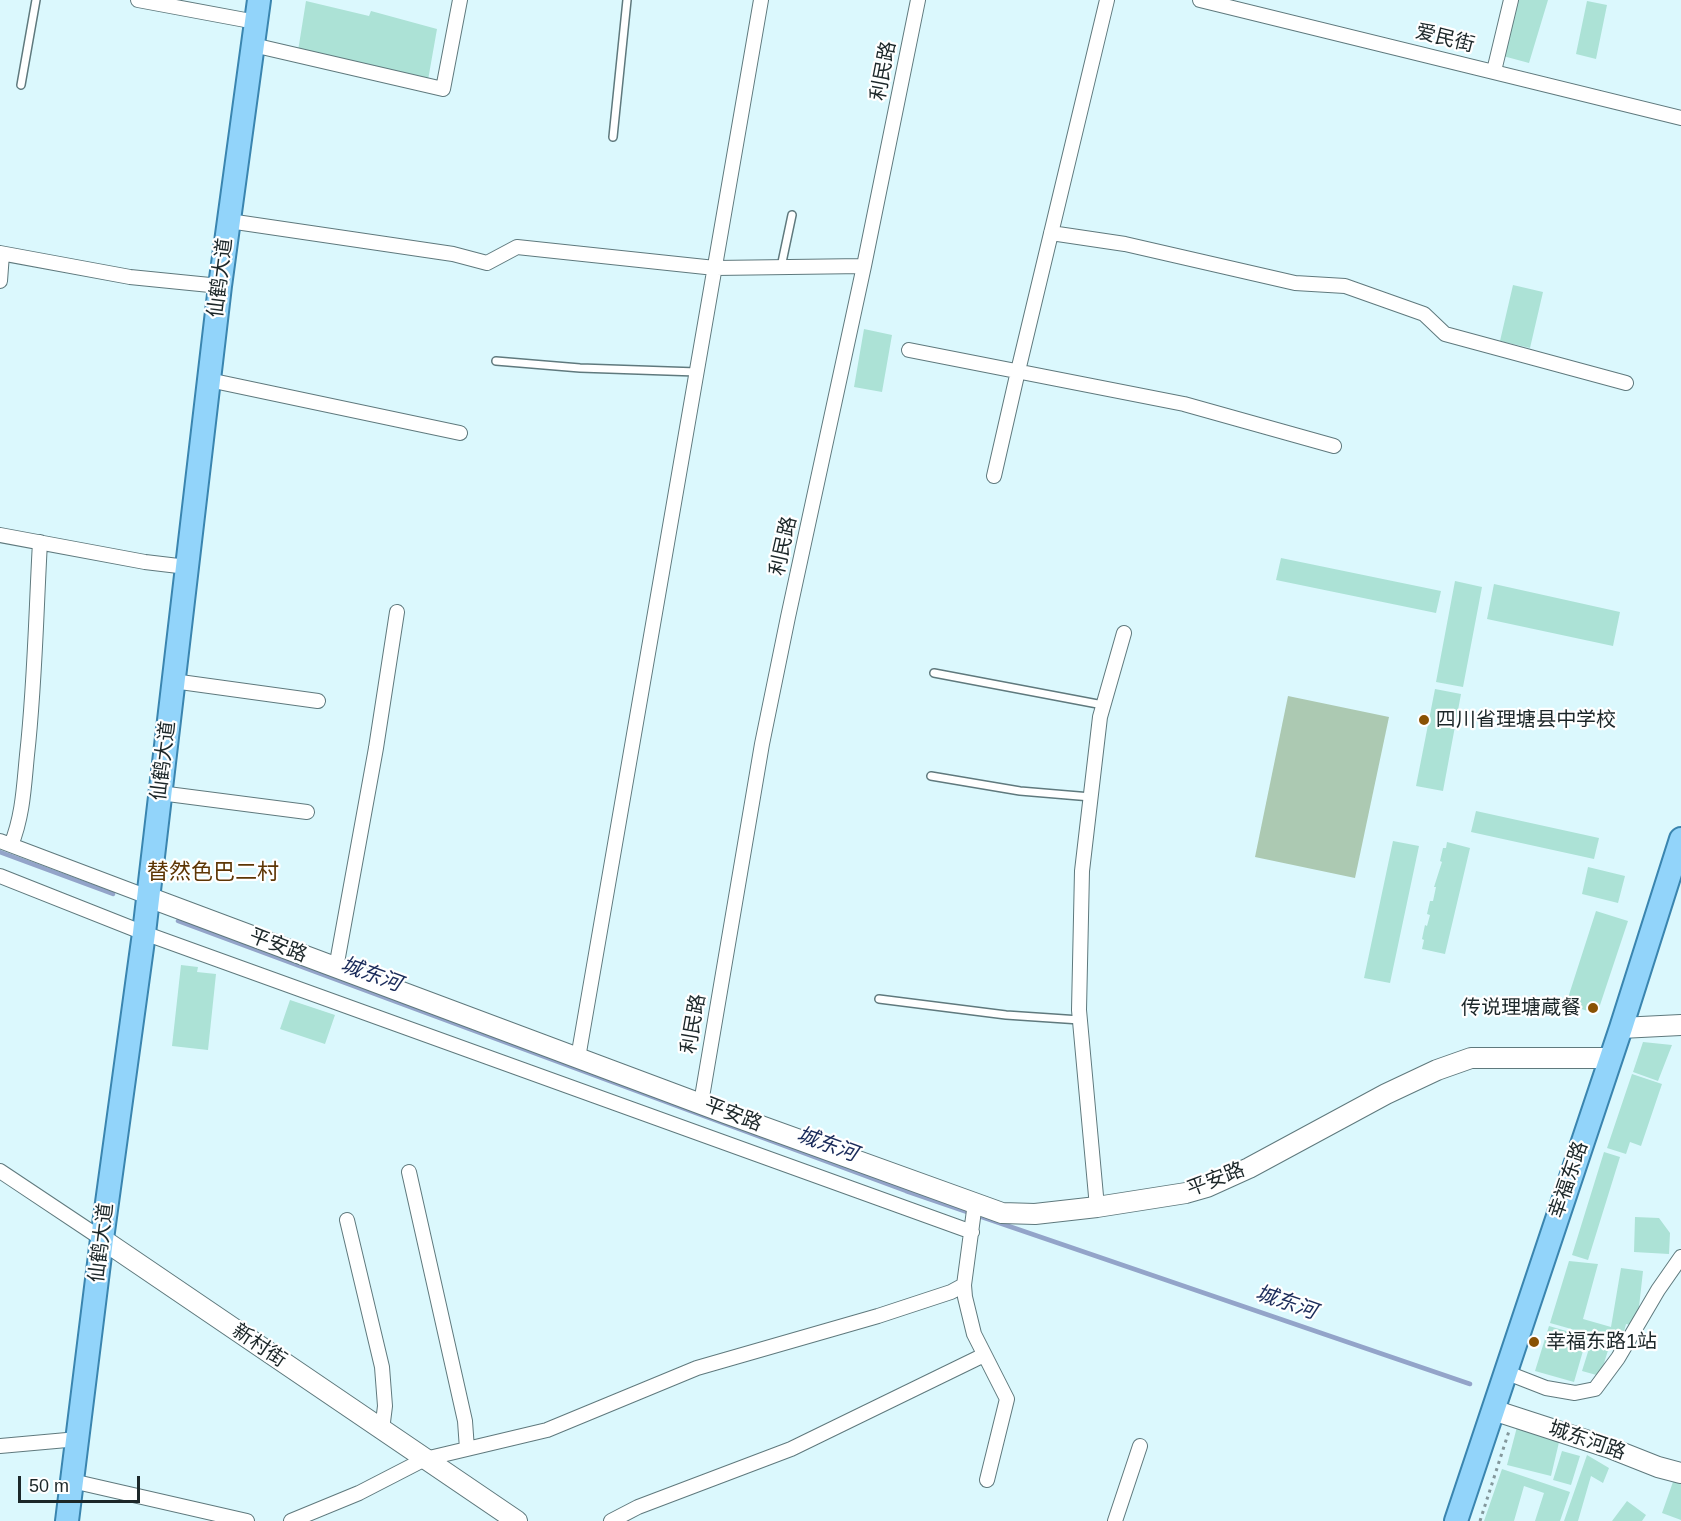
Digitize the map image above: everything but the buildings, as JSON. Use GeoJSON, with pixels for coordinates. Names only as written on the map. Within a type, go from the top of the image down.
{"type":"FeatureCollection","features":[{"type":"Feature","properties":{"kind":"main road","name":"仙鹤大道"},"geometry":{"type":"LineString","coordinates":[[67,1521],[102,1239],[144,933],[220,286],[257,11]]}},
{"type":"Feature","properties":{"kind":"main road","name":"幸福东路"},"geometry":{"type":"LineString","coordinates":[[1456,1521],[1503,1414],[1505,1372],[1681,842]]}},
{"type":"Feature","properties":{"kind":"street"},"geometry":{"type":"LineString","coordinates":[[138,0],[257,11]]}},
{"type":"Feature","properties":{"kind":"street"},"geometry":{"type":"LineString","coordinates":[[253,45],[443,89],[460,0]]}},
{"type":"Feature","properties":{"kind":"street"},"geometry":{"type":"LineString","coordinates":[[578,1058],[761,0]]}},
{"type":"Feature","properties":{"kind":"street","name":"利民路"},"geometry":{"type":"LineString","coordinates":[[701,1103],[765,732],[918,0]]}},
{"type":"Feature","properties":{"kind":"street"},"geometry":{"type":"LineString","coordinates":[[994,476],[1017,371],[1107,0]]}},
{"type":"Feature","properties":{"kind":"street","name":"爱民街"},"geometry":{"type":"LineString","coordinates":[[1200,0],[1681,118]]}},
{"type":"Feature","properties":{"kind":"street"},"geometry":{"type":"LineString","coordinates":[[1494,71],[1511,0]]}},
{"type":"Feature","properties":{"kind":"street"},"geometry":{"type":"LineString","coordinates":[[229,221],[453,254],[488,263],[517,247],[715,268],[864,266]]}},
{"type":"Feature","properties":{"kind":"street"},"geometry":{"type":"LineString","coordinates":[[1051,233],[1125,244],[1295,283],[1345,286],[1424,314],[1445,334],[1626,382]]}},
{"type":"Feature","properties":{"kind":"street"},"geometry":{"type":"LineString","coordinates":[[0,281],[1,254],[130,278],[220,286]]}},
{"type":"Feature","properties":{"kind":"street"},"geometry":{"type":"LineString","coordinates":[[909,350],[1184,404],[1334,446]]}},
{"type":"Feature","properties":{"kind":"street"},"geometry":{"type":"LineString","coordinates":[[209,380],[460,433]]}},
{"type":"Feature","properties":{"kind":"street"},"geometry":{"type":"LineString","coordinates":[[0,535],[145,562],[187,567]]}},
{"type":"Feature","properties":{"kind":"street"},"geometry":{"type":"LineString","coordinates":[[5,843],[17,830],[21,808],[30,723],[40,542]]}},
{"type":"Feature","properties":{"kind":"street"},"geometry":{"type":"LineString","coordinates":[[336,968],[376,748],[397,612]]}},
{"type":"Feature","properties":{"kind":"street"},"geometry":{"type":"LineString","coordinates":[[1097,1207],[1080,1020],[1082,871],[1100,717],[1124,633]]}},
{"type":"Feature","properties":{"kind":"street"},"geometry":{"type":"LineString","coordinates":[[173,681],[318,701]]}},
{"type":"Feature","properties":{"kind":"street"},"geometry":{"type":"LineString","coordinates":[[160,793],[307,812]]}},
{"type":"Feature","properties":{"kind":"street","name":"平安路"},"geometry":{"type":"LineString","coordinates":[[5,843],[701,1103],[974,1215],[1027,1214],[1097,1207],[1186,1193],[1227,1179],[1386,1094],[1459,1061],[1482,1057],[1610,1058]]}},
{"type":"Feature","properties":{"kind":"street"},"geometry":{"type":"LineString","coordinates":[[0,876],[144,933],[974,1215],[964,1285],[968,1313],[974,1334],[1007,1399],[987,1480]]}},
{"type":"Feature","properties":{"kind":"street"},"geometry":{"type":"LineString","coordinates":[[1621,1028],[1681,1025]]}},
{"type":"Feature","properties":{"kind":"street","name":"新村街"},"geometry":{"type":"LineString","coordinates":[[0,1172],[517,1521]]}},
{"type":"Feature","properties":{"kind":"street"},"geometry":{"type":"LineString","coordinates":[[409,1172],[465,1421],[467,1449]]}},
{"type":"Feature","properties":{"kind":"street"},"geometry":{"type":"LineString","coordinates":[[347,1220],[382,1367],[385,1406],[382,1430]]}},
{"type":"Feature","properties":{"kind":"street"},"geometry":{"type":"LineString","coordinates":[[1505,1372],[1546,1388],[1575,1393],[1595,1389],[1618,1358],[1658,1290],[1681,1257]]}},
{"type":"Feature","properties":{"kind":"street"},"geometry":{"type":"LineString","coordinates":[[291,1521],[359,1493],[425,1459],[547,1430],[697,1368],[878,1316],[951,1292],[964,1285]]}},
{"type":"Feature","properties":{"kind":"street"},"geometry":{"type":"LineString","coordinates":[[611,1521],[638,1507],[790,1449],[984,1355]]}},
{"type":"Feature","properties":{"kind":"street","name":"城东河路"},"geometry":{"type":"LineString","coordinates":[[1503,1414],[1681,1473]]}},
{"type":"Feature","properties":{"kind":"street"},"geometry":{"type":"LineString","coordinates":[[0,1446],[78,1439]]}},
{"type":"Feature","properties":{"kind":"street"},"geometry":{"type":"LineString","coordinates":[[1115,1521],[1140,1446]]}},
{"type":"Feature","properties":{"kind":"street"},"geometry":{"type":"LineString","coordinates":[[72,1481],[247,1521]]}},
{"type":"Feature","properties":{"kind":"lane"},"geometry":{"type":"LineString","coordinates":[[21,85],[36,0]]}},
{"type":"Feature","properties":{"kind":"lane"},"geometry":{"type":"LineString","coordinates":[[612,137],[627,0]]}},
{"type":"Feature","properties":{"kind":"lane"},"geometry":{"type":"LineString","coordinates":[[781,267],[792,215]]}},
{"type":"Feature","properties":{"kind":"lane"},"geometry":{"type":"LineString","coordinates":[[496,361],[580,368],[697,372]]}},
{"type":"Feature","properties":{"kind":"lane"},"geometry":{"type":"LineString","coordinates":[[934,673],[1103,705]]}},
{"type":"Feature","properties":{"kind":"lane"},"geometry":{"type":"LineString","coordinates":[[931,776],[1020,791],[1090,797]]}},
{"type":"Feature","properties":{"kind":"lane"},"geometry":{"type":"LineString","coordinates":[[879,999],[1006,1015],[1080,1020]]}},
{"type":"Feature","properties":{"kind":"path"},"geometry":{"type":"LineString","coordinates":[[1480,1521],[1503,1414]]}},
{"type":"Feature","properties":{"kind":"green space"},"geometry":{"type":"Polygon","coordinates":[[[1288,696],[1389,717],[1355,878],[1255,857],[1288,696]]]}},
{"type":"Feature","properties":{"kind":"waterway"},"geometry":{"type":"LineString","coordinates":[[0,852],[113,894]]}},
{"type":"Feature","properties":{"kind":"waterway","name":"城东河"},"geometry":{"type":"LineString","coordinates":[[178,921],[906,1191],[1470,1384]]}},
{"type":"Feature","properties":{"kind":"place","name":"四川省理塘县中学校"},"geometry":{"type":"Point","coordinates":[1424,720]}},
{"type":"Feature","properties":{"kind":"place","name":"传说理塘蔵餐"},"geometry":{"type":"Point","coordinates":[1593,1008]}},
{"type":"Feature","properties":{"kind":"place","name":"幸福东路1站"},"geometry":{"type":"Point","coordinates":[1534,1342]}},
{"type":"Feature","properties":{"kind":"district","name":"替然色巴二村"},"geometry":{"type":"Point","coordinates":[213,873]}}]}
